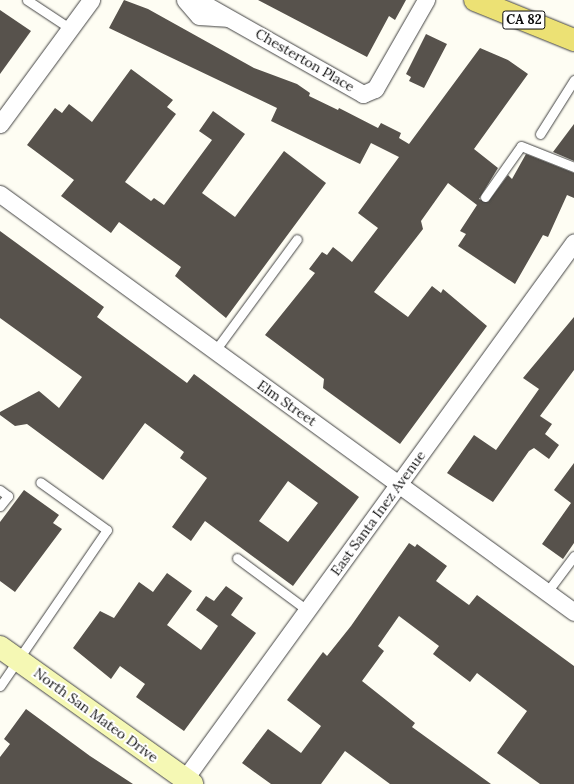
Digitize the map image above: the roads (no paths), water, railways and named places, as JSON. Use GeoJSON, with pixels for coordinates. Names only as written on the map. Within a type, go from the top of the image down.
{"type":"FeatureCollection","features":[{"type":"Feature","properties":{"kind":"main road","name":"CA 82"},"geometry":{"type":"LineString","coordinates":[[475,0],[574,40]]}},
{"type":"Feature","properties":{"kind":"main road","name":"North San Mateo Drive"},"geometry":{"type":"LineString","coordinates":[[0,647],[186,782]]}},
{"type":"Feature","properties":{"kind":"street"},"geometry":{"type":"LineString","coordinates":[[0,124],[91,0]]}},
{"type":"Feature","properties":{"kind":"street","name":"Chesterton Place"},"geometry":{"type":"LineString","coordinates":[[185,0],[199,16],[229,18]]}},
{"type":"Feature","properties":{"kind":"street","name":"Chesterton Place"},"geometry":{"type":"LineString","coordinates":[[197,0],[363,94],[375,90],[426,0]]}},
{"type":"Feature","properties":{"kind":"street","name":"Elm Street"},"geometry":{"type":"LineString","coordinates":[[0,194],[214,352],[399,483],[574,612]]}},
{"type":"Feature","properties":{"kind":"street","name":"East Santa Inez Avenue"},"geometry":{"type":"LineString","coordinates":[[186,782],[307,610],[574,242]]}},
{"type":"Feature","properties":{"kind":"lane"},"geometry":{"type":"LineString","coordinates":[[27,0],[71,28]]}},
{"type":"Feature","properties":{"kind":"lane"},"geometry":{"type":"LineString","coordinates":[[540,134],[574,80]]}},
{"type":"Feature","properties":{"kind":"lane"},"geometry":{"type":"LineString","coordinates":[[486,197],[521,146],[574,167]]}},
{"type":"Feature","properties":{"kind":"lane"},"geometry":{"type":"LineString","coordinates":[[214,352],[297,239]]}},
{"type":"Feature","properties":{"kind":"lane"},"geometry":{"type":"LineString","coordinates":[[0,686],[108,530],[40,482]]}},
{"type":"Feature","properties":{"kind":"lane"},"geometry":{"type":"LineString","coordinates":[[0,490],[8,496],[0,506]]}},
{"type":"Feature","properties":{"kind":"lane"},"geometry":{"type":"LineString","coordinates":[[547,592],[574,556]]}},
{"type":"Feature","properties":{"kind":"lane"},"geometry":{"type":"LineString","coordinates":[[237,558],[307,610]]}}]}
